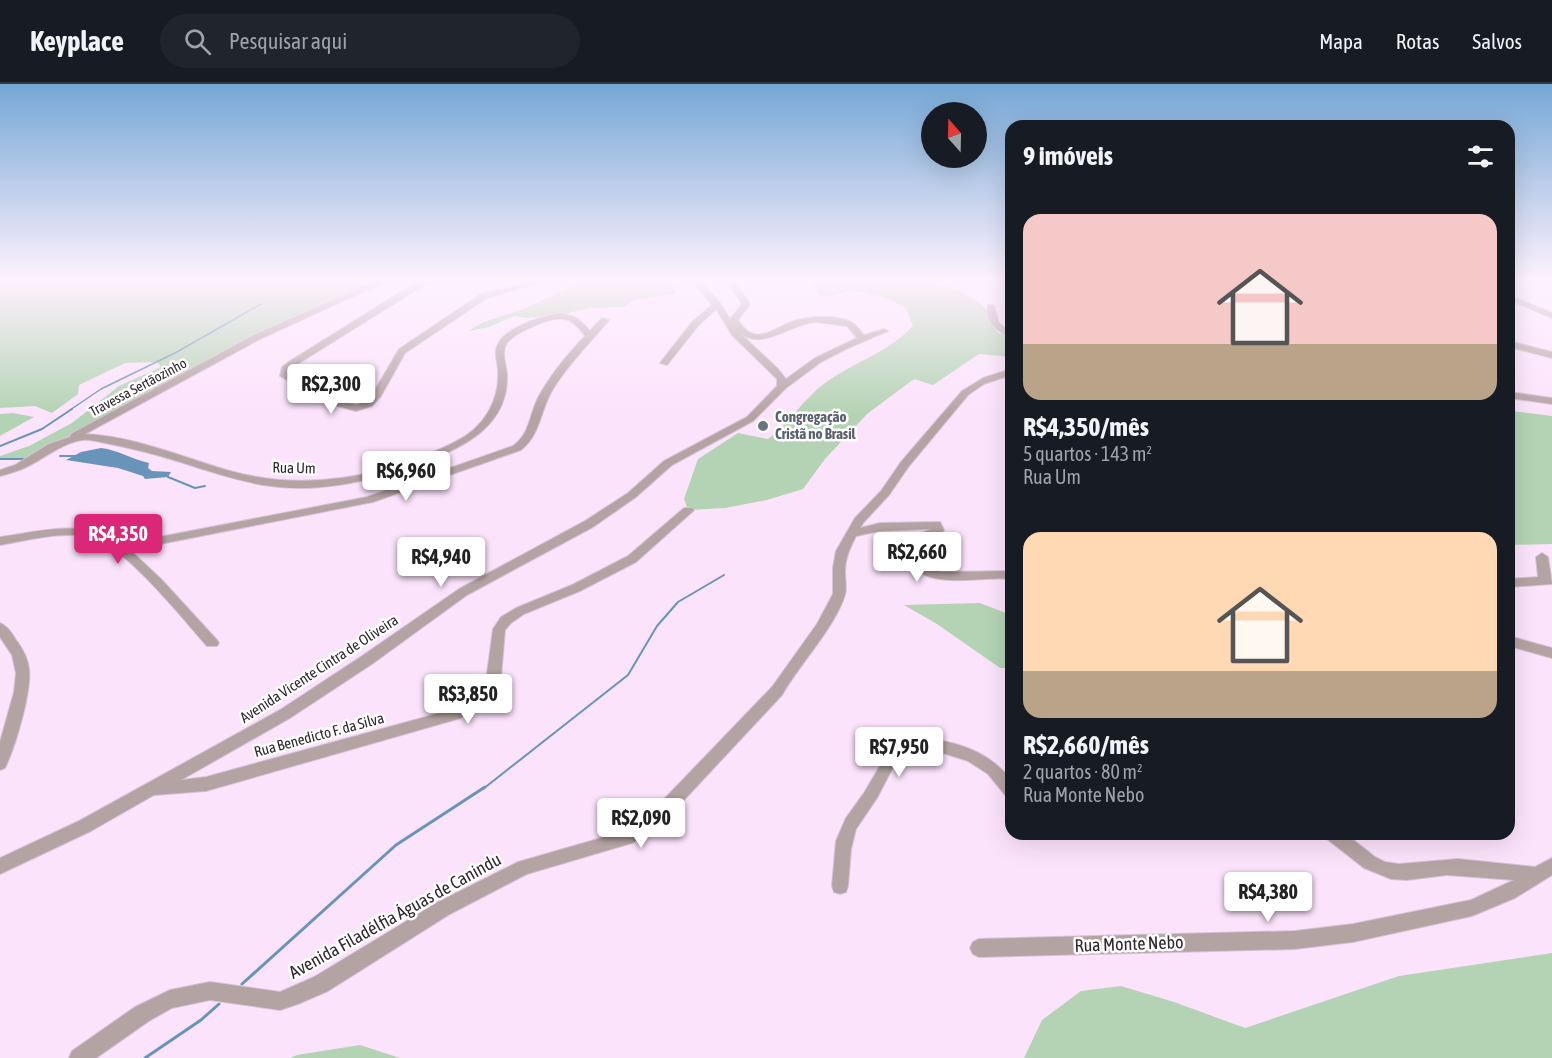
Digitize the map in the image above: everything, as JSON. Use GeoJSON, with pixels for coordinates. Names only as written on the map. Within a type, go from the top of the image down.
{"type":"FeatureCollection","features":[{"type":"Feature","properties":{"kind":"street","name":"Travessa Sertãozinho"},"geometry":{"type":"LineString","coordinates":[[0,473],[19,467],[284,324]]}},
{"type":"Feature","properties":{"kind":"street"},"geometry":{"type":"LineString","coordinates":[[83,437],[294,324]]}},
{"type":"Feature","properties":{"kind":"street"},"geometry":{"type":"LineString","coordinates":[[355,324],[285,369],[284,376],[345,406],[356,408],[369,404],[402,351],[442,324]]}},
{"type":"Feature","properties":{"kind":"street","name":"Rua Um"},"geometry":{"type":"LineString","coordinates":[[53,447],[83,437],[143,446],[264,482],[311,485],[374,475],[456,446],[472,436],[492,418],[497,410],[502,388],[503,371],[500,351],[505,339],[523,328],[535,324]]}},
{"type":"Feature","properties":{"kind":"street","name":"Rua Um"},"geometry":{"type":"LineString","coordinates":[[579,324],[589,335]]}},
{"type":"Feature","properties":{"kind":"street"},"geometry":{"type":"LineString","coordinates":[[123,548],[369,500],[517,448],[529,440],[544,394],[589,335],[600,324]]}},
{"type":"Feature","properties":{"kind":"street"},"geometry":{"type":"LineString","coordinates":[[664,363],[694,324]]}},
{"type":"Feature","properties":{"kind":"street"},"geometry":{"type":"LineString","coordinates":[[730,324],[735,333],[775,371],[781,379],[782,387]]}},
{"type":"Feature","properties":{"kind":"street"},"geometry":{"type":"LineString","coordinates":[[737,324],[744,333],[753,336],[767,336],[793,324]]}},
{"type":"Feature","properties":{"kind":"street"},"geometry":{"type":"LineString","coordinates":[[850,324],[862,338]]}},
{"type":"Feature","properties":{"kind":"street","name":"Avenida Vicente Cintra de Oliveira"},"geometry":{"type":"LineString","coordinates":[[0,866],[85,826],[285,714],[471,587],[611,511],[668,463],[750,419],[762,410],[782,387],[827,353],[884,331]]}},
{"type":"Feature","properties":{"kind":"street"},"geometry":{"type":"LineString","coordinates":[[1515,346],[1552,355]]}},
{"type":"Feature","properties":{"kind":"street","name":"Avenida Filadélfia Águas de Canindu"},"geometry":{"type":"LineString","coordinates":[[79,1058],[141,1014],[170,999],[210,991],[280,1000],[298,995],[321,984],[444,908],[524,867],[626,838],[650,825],[768,703],[822,627],[839,594],[840,560],[850,534],[859,520],[885,494],[905,464],[965,393],[989,378],[1005,374]]}},
{"type":"Feature","properties":{"kind":"street"},"geometry":{"type":"LineString","coordinates":[[1515,396],[1552,401]]}},
{"type":"Feature","properties":{"kind":"street","name":"Rua Benedicto F. da Silva"},"geometry":{"type":"LineString","coordinates":[[151,789],[206,784],[456,714],[490,684],[494,677],[499,629],[506,620],[520,610],[576,588],[632,559],[688,510]]}},
{"type":"Feature","properties":{"kind":"street"},"geometry":{"type":"LineString","coordinates":[[850,534],[880,527],[936,525],[938,530],[913,540],[910,545],[910,552],[916,562],[926,571],[953,577],[993,573],[1005,574]]}},
{"type":"Feature","properties":{"kind":"street"},"geometry":{"type":"LineString","coordinates":[[0,541],[85,533],[98,534],[123,548],[212,643]]}},
{"type":"Feature","properties":{"kind":"street"},"geometry":{"type":"LineString","coordinates":[[1515,583],[1549,581],[1542,557]]}},
{"type":"Feature","properties":{"kind":"street"},"geometry":{"type":"LineString","coordinates":[[0,628],[13,645],[23,673],[21,690],[0,764]]}},
{"type":"Feature","properties":{"kind":"street"},"geometry":{"type":"LineString","coordinates":[[1515,643],[1552,653]]}},
{"type":"Feature","properties":{"kind":"street"},"geometry":{"type":"LineString","coordinates":[[840,886],[844,843],[848,829],[888,763],[896,754],[906,748],[921,745],[945,748],[978,759],[993,770],[1005,784]]}},
{"type":"Feature","properties":{"kind":"street"},"geometry":{"type":"LineString","coordinates":[[1341,840],[1365,859],[1395,872],[1445,867],[1478,868],[1536,875]]}},
{"type":"Feature","properties":{"kind":"street","name":"Rua Monte Nebo"},"geometry":{"type":"LineString","coordinates":[[980,948],[1295,940],[1353,933],[1472,908],[1509,892],[1552,866]]}},
{"type":"Feature","properties":{"kind":"green space"},"geometry":{"type":"Polygon","coordinates":[[[0,324],[284,324],[27,459],[0,459],[0,456],[29,446],[72,423],[119,386],[161,367],[157,362],[125,363],[79,385],[78,394],[52,413],[35,406],[0,408],[0,324]]]}},
{"type":"Feature","properties":{"kind":"green space"},"geometry":{"type":"Polygon","coordinates":[[[481,324],[495,324],[469,331],[481,324]]]}},
{"type":"Feature","properties":{"kind":"green space"},"geometry":{"type":"Polygon","coordinates":[[[994,324],[998,333],[1005,334],[1005,356],[979,354],[933,385],[914,379],[867,414],[825,459],[803,489],[767,500],[725,508],[688,510],[684,499],[698,459],[738,433],[768,439],[824,384],[893,343],[913,326],[994,324]]]}},
{"type":"Feature","properties":{"kind":"green space"},"geometry":{"type":"Polygon","coordinates":[[[1515,411],[1552,416],[1552,544],[1515,545],[1515,411]]]}},
{"type":"Feature","properties":{"kind":"green space"},"geometry":{"type":"Polygon","coordinates":[[[13,413],[34,417],[0,436],[0,414],[13,413]]]}},
{"type":"Feature","properties":{"kind":"green space"},"geometry":{"type":"Polygon","coordinates":[[[980,603],[1005,613],[1005,668],[1000,668],[937,624],[904,605],[980,603]]]}},
{"type":"Feature","properties":{"kind":"green space"},"geometry":{"type":"Polygon","coordinates":[[[1552,953],[1552,1058],[1024,1058],[1042,1020],[1081,991],[1121,986],[1174,1002],[1245,1028],[1399,976],[1552,953]]]}},
{"type":"Feature","properties":{"kind":"green space"},"geometry":{"type":"Polygon","coordinates":[[[360,1045],[400,1058],[290,1058],[297,1055],[360,1045]]]}},
{"type":"Feature","properties":{"kind":"water"},"geometry":{"type":"Polygon","coordinates":[[[101,448],[149,463],[148,468],[152,471],[171,472],[168,477],[145,479],[143,476],[118,468],[66,460],[81,452],[101,448]]]}},
{"type":"Feature","properties":{"kind":"waterway"},"geometry":{"type":"LineString","coordinates":[[70,410],[101,389],[175,353],[225,324]]}},
{"type":"Feature","properties":{"kind":"waterway"},"geometry":{"type":"LineString","coordinates":[[0,446],[42,429],[72,409]]}},
{"type":"Feature","properties":{"kind":"waterway"},"geometry":{"type":"LineString","coordinates":[[60,456],[76,456]]}},
{"type":"Feature","properties":{"kind":"waterway"},"geometry":{"type":"LineString","coordinates":[[0,459],[27,459]]}},
{"type":"Feature","properties":{"kind":"waterway"},"geometry":{"type":"LineString","coordinates":[[168,477],[195,488],[205,486]]}},
{"type":"Feature","properties":{"kind":"waterway"},"geometry":{"type":"LineString","coordinates":[[483,789],[628,675],[657,626],[678,602],[724,575]]}},
{"type":"Feature","properties":{"kind":"waterway"},"geometry":{"type":"LineString","coordinates":[[242,984],[396,845],[485,787]]}},
{"type":"Feature","properties":{"kind":"waterway"},"geometry":{"type":"LineString","coordinates":[[145,1058],[201,1020],[219,1004]]}},
{"type":"Feature","properties":{"kind":"place","name":"Congregação Cristã no Brasil"},"geometry":{"type":"Point","coordinates":[763,426]}}]}
